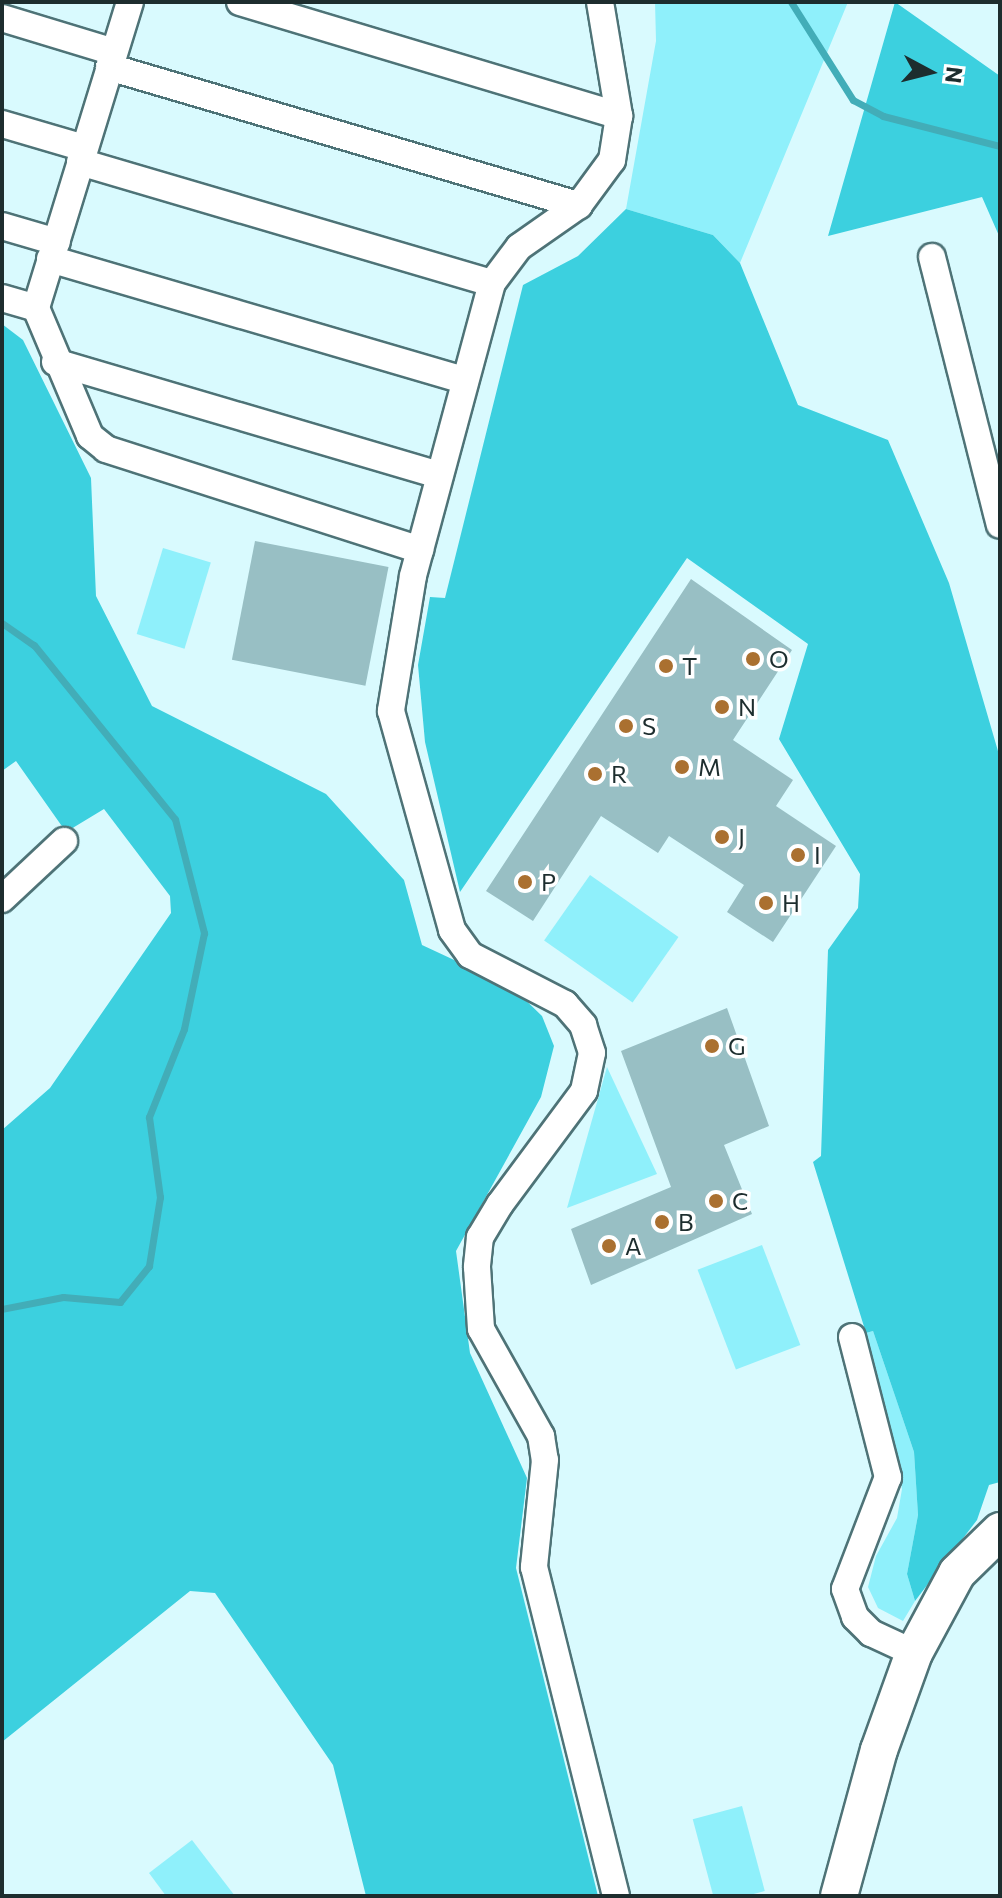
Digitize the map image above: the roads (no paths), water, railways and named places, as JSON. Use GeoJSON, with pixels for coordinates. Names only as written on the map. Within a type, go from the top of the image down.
{"type":"FeatureCollection","features":[{"type":"Feature","properties":{"kind":"street"},"geometry":{"type":"LineString","coordinates":[[130,2],[36,308],[55,362],[90,436],[106,449],[420,550]]}},
{"type":"Feature","properties":{"kind":"street"},"geometry":{"type":"LineString","coordinates":[[240,2],[619,116]]}},
{"type":"Feature","properties":{"kind":"street"},"geometry":{"type":"LineString","coordinates":[[596,3],[619,116],[612,160],[579,205],[519,247],[492,283],[463,380],[420,550],[391,711],[452,930],[470,955],[565,1004],[583,1025],[592,1053],[584,1091],[500,1204],[480,1237],[477,1267],[481,1329],[541,1436],[545,1460],[534,1567],[616,1896]]}},
{"type":"Feature","properties":{"kind":"street"},"geometry":{"type":"LineString","coordinates":[[2,18],[112,60],[579,205]]}},
{"type":"Feature","properties":{"kind":"street"},"geometry":{"type":"LineString","coordinates":[[2,124],[82,155],[492,283]]}},
{"type":"Feature","properties":{"kind":"street"},"geometry":{"type":"LineString","coordinates":[[2,226],[53,250],[463,380]]}},
{"type":"Feature","properties":{"kind":"street"},"geometry":{"type":"LineString","coordinates":[[932,257],[990,453],[1000,525]]}},
{"type":"Feature","properties":{"kind":"street"},"geometry":{"type":"LineString","coordinates":[[2,298],[36,308]]}},
{"type":"Feature","properties":{"kind":"street"},"geometry":{"type":"LineString","coordinates":[[55,362],[440,475]]}},
{"type":"Feature","properties":{"kind":"street"},"geometry":{"type":"LineString","coordinates":[[2,899],[64,841]]}},
{"type":"Feature","properties":{"kind":"street"},"geometry":{"type":"LineString","coordinates":[[852,1337],[882,1433],[888,1477],[845,1589],[855,1617],[871,1633],[914,1653]]}},
{"type":"Feature","properties":{"kind":"street"},"geometry":{"type":"LineString","coordinates":[[839,1896],[879,1750],[914,1653],[957,1573],[1000,1531]]}},
{"type":"Feature","properties":{"kind":"waterway"},"geometry":{"type":"LineString","coordinates":[[791,2],[853,100],[883,116],[1000,146]]}},
{"type":"Feature","properties":{"kind":"waterway"},"geometry":{"type":"LineString","coordinates":[[2,623],[34,645],[175,819],[204,933],[184,1029],[149,1117],[160,1197],[149,1266],[120,1302],[63,1297],[2,1309]]}},
{"type":"Feature","properties":{"kind":"place","name":"O"},"geometry":{"type":"Point","coordinates":[753,659]}},
{"type":"Feature","properties":{"kind":"place","name":"T"},"geometry":{"type":"Point","coordinates":[666,666]}},
{"type":"Feature","properties":{"kind":"place","name":"N"},"geometry":{"type":"Point","coordinates":[722,707]}},
{"type":"Feature","properties":{"kind":"place","name":"S"},"geometry":{"type":"Point","coordinates":[626,726]}},
{"type":"Feature","properties":{"kind":"place","name":"M"},"geometry":{"type":"Point","coordinates":[682,767]}},
{"type":"Feature","properties":{"kind":"place","name":"R"},"geometry":{"type":"Point","coordinates":[595,774]}},
{"type":"Feature","properties":{"kind":"place","name":"J"},"geometry":{"type":"Point","coordinates":[722,837]}},
{"type":"Feature","properties":{"kind":"place","name":"I"},"geometry":{"type":"Point","coordinates":[798,855]}},
{"type":"Feature","properties":{"kind":"place","name":"P"},"geometry":{"type":"Point","coordinates":[525,882]}},
{"type":"Feature","properties":{"kind":"place","name":"H"},"geometry":{"type":"Point","coordinates":[766,903]}},
{"type":"Feature","properties":{"kind":"place","name":"G"},"geometry":{"type":"Point","coordinates":[712,1046]}},
{"type":"Feature","properties":{"kind":"place","name":"C"},"geometry":{"type":"Point","coordinates":[716,1201]}},
{"type":"Feature","properties":{"kind":"place","name":"B"},"geometry":{"type":"Point","coordinates":[662,1222]}},
{"type":"Feature","properties":{"kind":"place","name":"A"},"geometry":{"type":"Point","coordinates":[609,1246]}}]}
